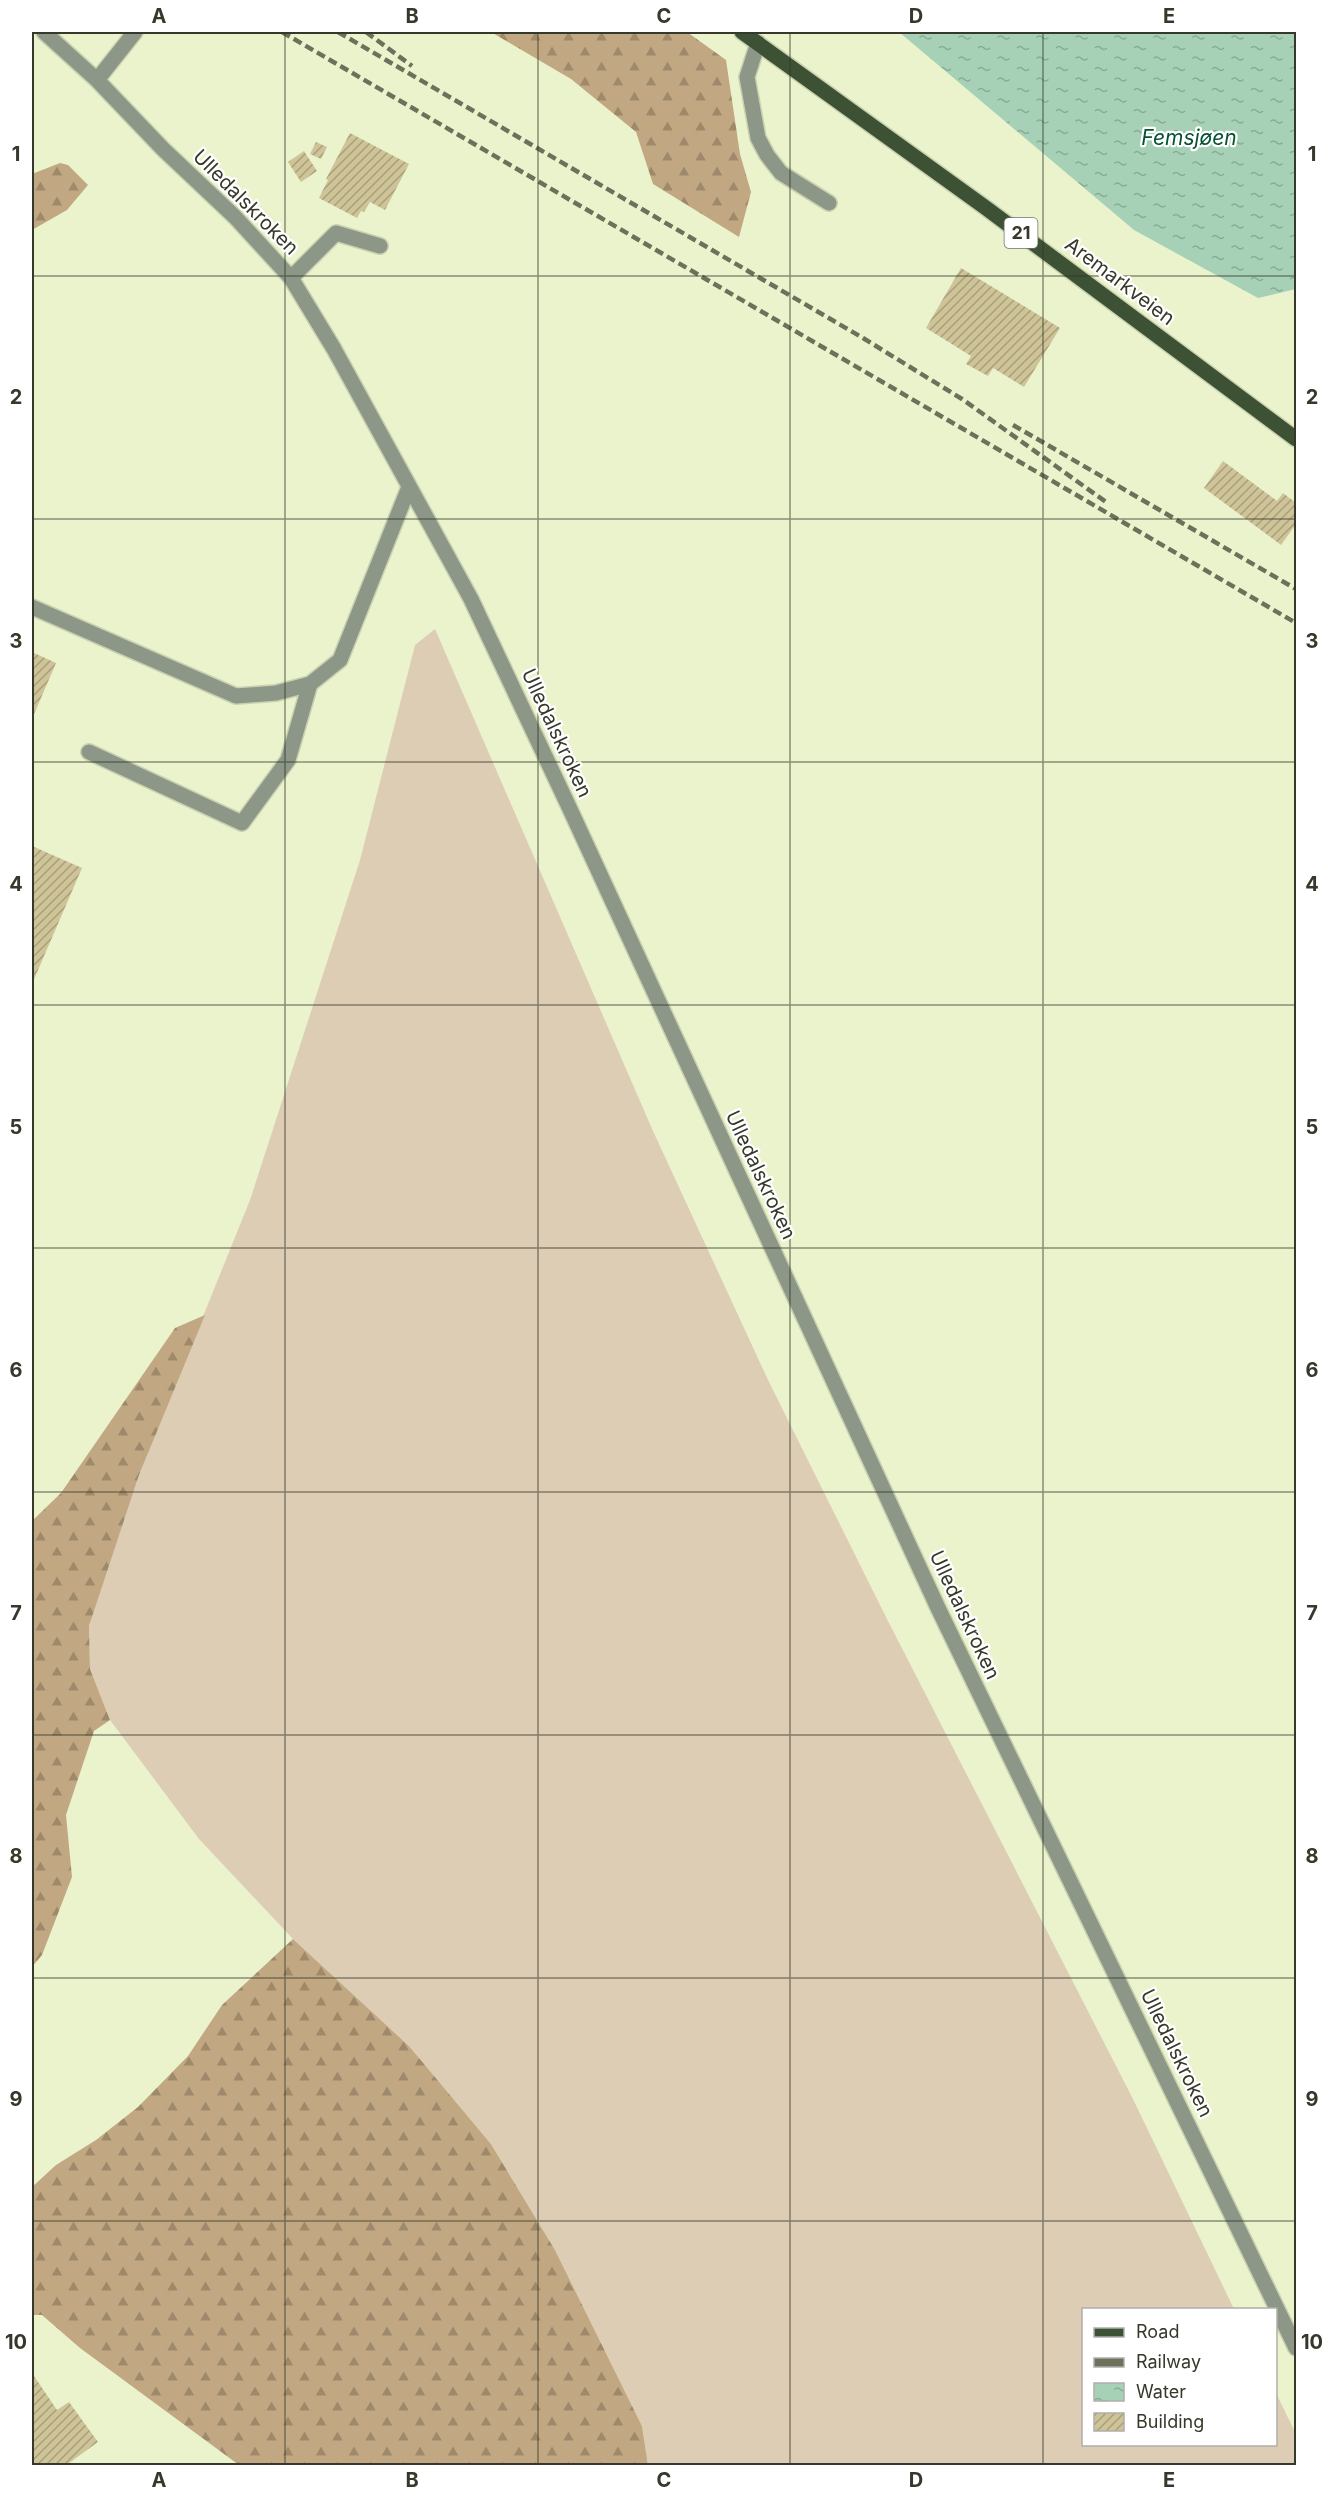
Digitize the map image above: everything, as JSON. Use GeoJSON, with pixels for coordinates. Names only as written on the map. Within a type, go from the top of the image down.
{"type":"FeatureCollection","features":[{"type":"Feature","properties":{"kind":"main road","name":"Aremarkveien"},"geometry":{"type":"LineString","coordinates":[[742,32],[986,208],[1296,439]]}},
{"type":"Feature","properties":{"kind":"street","name":"Ulledalskroken"},"geometry":{"type":"LineString","coordinates":[[44,32],[97,80],[163,149],[257,238],[291,278],[334,349],[471,599],[938,1608],[1277,2308]]}},
{"type":"Feature","properties":{"kind":"street"},"geometry":{"type":"LineString","coordinates":[[97,80],[135,32]]}},
{"type":"Feature","properties":{"kind":"street"},"geometry":{"type":"LineString","coordinates":[[758,43],[747,77],[758,138],[766,155],[781,173],[829,203]]}},
{"type":"Feature","properties":{"kind":"street"},"geometry":{"type":"LineString","coordinates":[[291,278],[336,233],[380,246]]}},
{"type":"Feature","properties":{"kind":"street"},"geometry":{"type":"LineString","coordinates":[[32,607],[236,696],[276,693],[310,684],[340,660],[409,487]]}},
{"type":"Feature","properties":{"kind":"street"},"geometry":{"type":"LineString","coordinates":[[89,752],[242,823],[288,760],[310,684]]}},
{"type":"Feature","properties":{"kind":"street","name":"Ulledalskroken"},"geometry":{"type":"LineString","coordinates":[[1277,2309],[1296,2348]]}},
{"type":"Feature","properties":{"kind":"shaded area"},"geometry":{"type":"Polygon","coordinates":[[[435,629],[653,1131],[769,1382],[887,1619],[1133,2099],[1234,2308],[1082,2308],[1082,2446],[1277,2446],[1277,2395],[1296,2434],[1296,2465],[648,2465],[642,2426],[555,2250],[491,2144],[409,2046],[293,1939],[199,1839],[110,1720],[90,1669],[89,1626],[139,1475],[250,1200],[360,860],[415,645],[435,629]]]}},
{"type":"Feature","properties":{"kind":"green space"},"geometry":{"type":"Polygon","coordinates":[[[491,32],[687,32],[726,60],[740,154],[751,192],[739,237],[653,184],[636,132],[571,79],[491,32]]]}},
{"type":"Feature","properties":{"kind":"green space"},"geometry":{"type":"Polygon","coordinates":[[[60,163],[68,165],[88,185],[67,210],[32,230],[32,174],[60,163]]]}},
{"type":"Feature","properties":{"kind":"green space"},"geometry":{"type":"Polygon","coordinates":[[[205,1315],[139,1475],[89,1626],[90,1669],[110,1720],[94,1731],[66,1815],[72,1877],[42,1955],[32,1967],[32,1521],[61,1493],[175,1328],[205,1315]]]}},
{"type":"Feature","properties":{"kind":"green space"},"geometry":{"type":"Polygon","coordinates":[[[293,1939],[409,2046],[491,2144],[555,2250],[642,2426],[648,2465],[239,2465],[80,2348],[42,2315],[32,2315],[32,2187],[56,2165],[96,2140],[138,2107],[188,2056],[222,2005],[293,1939]]]}},
{"type":"Feature","properties":{"kind":"water","name":"Femsjøen"},"geometry":{"type":"Polygon","coordinates":[[[899,32],[1296,32],[1296,289],[1258,298],[1134,230],[899,32]]]}},
{"type":"Feature","properties":{"kind":"building"},"geometry":{"type":"Polygon","coordinates":[[[350,133],[409,164],[385,210],[370,202],[357,218],[319,198],[328,180],[326,179],[350,133]]]}},
{"type":"Feature","properties":{"kind":"building"},"geometry":{"type":"Polygon","coordinates":[[[316,142],[327,147],[321,159],[310,154],[316,142]]]}},
{"type":"Feature","properties":{"kind":"building"},"geometry":{"type":"Polygon","coordinates":[[[304,151],[317,171],[301,182],[288,162],[304,151]]]}},
{"type":"Feature","properties":{"kind":"building"},"geometry":{"type":"Polygon","coordinates":[[[961,268],[1060,328],[1024,387],[993,368],[988,376],[966,364],[971,356],[926,328],[961,268]]]}},
{"type":"Feature","properties":{"kind":"building"},"geometry":{"type":"Polygon","coordinates":[[[1223,461],[1277,501],[1283,493],[1296,503],[1296,524],[1281,545],[1204,488],[1223,461]]]}},
{"type":"Feature","properties":{"kind":"building"},"geometry":{"type":"Polygon","coordinates":[[[32,652],[56,663],[32,719],[32,652]]]}},
{"type":"Feature","properties":{"kind":"building"},"geometry":{"type":"Polygon","coordinates":[[[32,846],[82,868],[32,984],[32,846]]]}},
{"type":"Feature","properties":{"kind":"building"},"geometry":{"type":"Polygon","coordinates":[[[32,2373],[57,2410],[69,2402],[98,2442],[65,2466],[32,2466],[32,2373]]]}},
{"type":"Feature","properties":{"kind":"railway"},"geometry":{"type":"LineString","coordinates":[[282,32],[1296,623]]}},
{"type":"Feature","properties":{"kind":"railway"},"geometry":{"type":"LineString","coordinates":[[338,32],[863,338],[962,399],[1106,502]]}},
{"type":"Feature","properties":{"kind":"railway"},"geometry":{"type":"LineString","coordinates":[[366,32],[412,66]]}},
{"type":"Feature","properties":{"kind":"railway"},"geometry":{"type":"LineString","coordinates":[[1013,425],[1296,589]]}}]}
